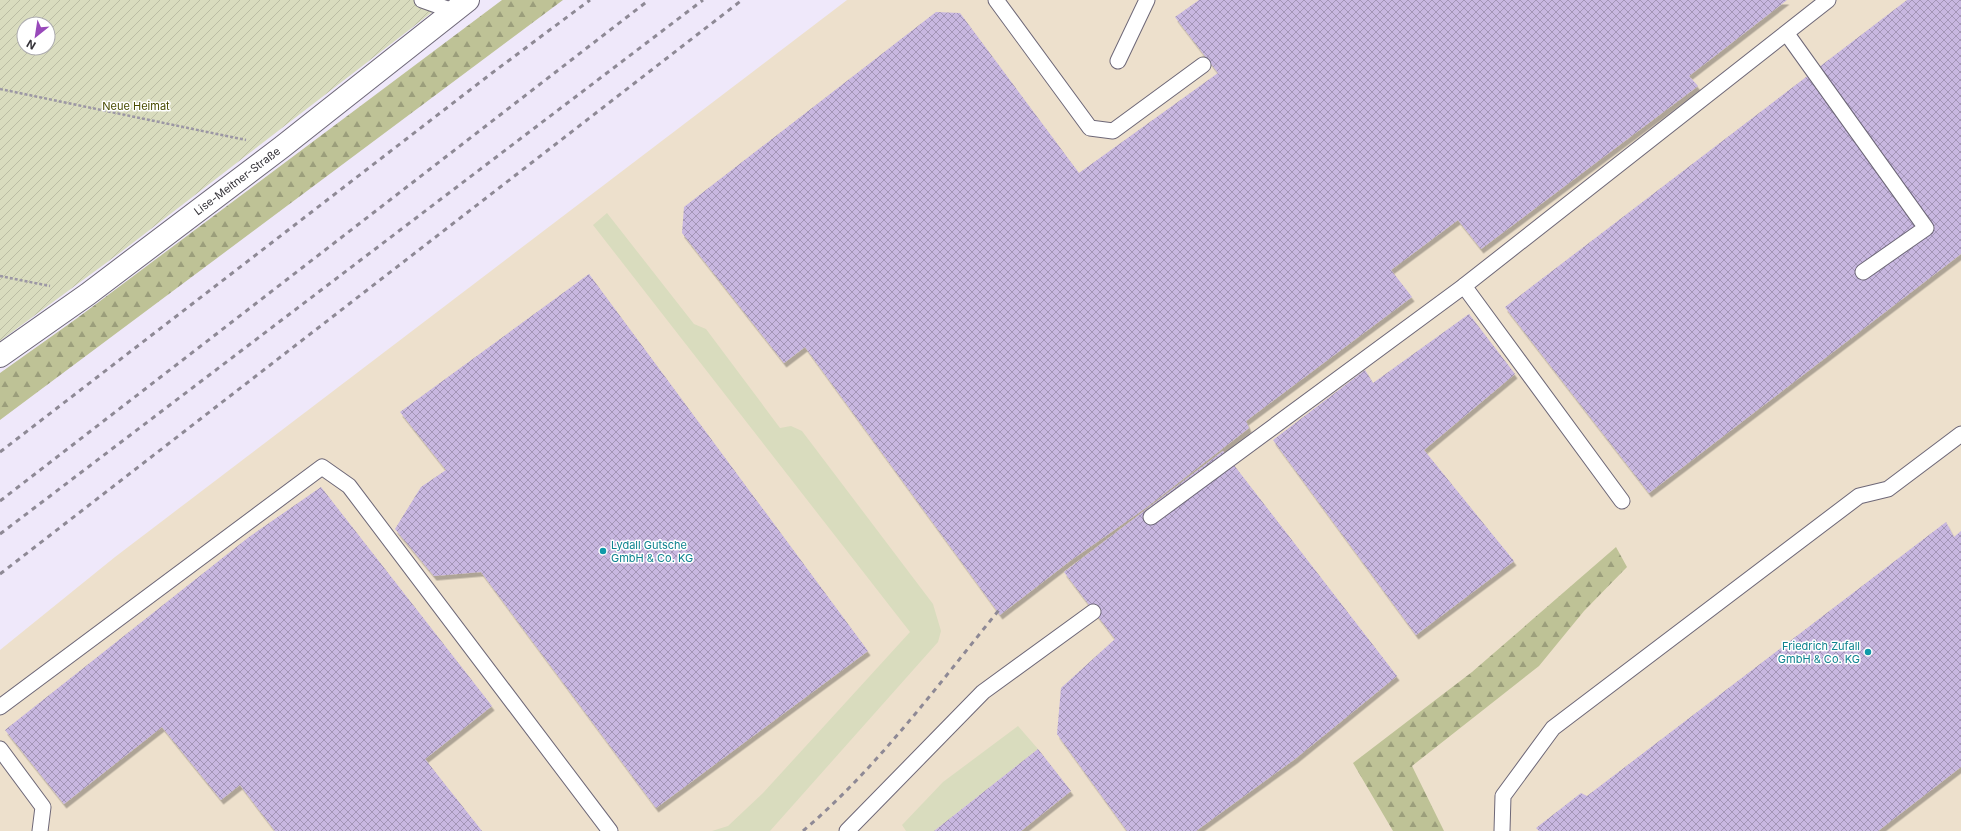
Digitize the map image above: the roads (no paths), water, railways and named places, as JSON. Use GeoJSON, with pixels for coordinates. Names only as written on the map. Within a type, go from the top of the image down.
{"type":"FeatureCollection","features":[{"type":"Feature","properties":{"kind":"street","name":"Lise-Meitner-Straße"},"geometry":{"type":"LineString","coordinates":[[0,356],[88,294],[282,147],[461,6]]}},
{"type":"Feature","properties":{"kind":"lane"},"geometry":{"type":"LineString","coordinates":[[422,0],[461,6]]}},
{"type":"Feature","properties":{"kind":"lane"},"geometry":{"type":"LineString","coordinates":[[996,0],[1090,128],[1113,131],[1203,65]]}},
{"type":"Feature","properties":{"kind":"lane"},"geometry":{"type":"LineString","coordinates":[[1118,61],[1147,0]]}},
{"type":"Feature","properties":{"kind":"lane"},"geometry":{"type":"LineString","coordinates":[[1151,517],[1464,286],[1828,0]]}},
{"type":"Feature","properties":{"kind":"lane"},"geometry":{"type":"LineString","coordinates":[[1786,34],[1926,228],[1863,272]]}},
{"type":"Feature","properties":{"kind":"lane"},"geometry":{"type":"LineString","coordinates":[[1464,286],[1622,500]]}},
{"type":"Feature","properties":{"kind":"lane"},"geometry":{"type":"LineString","coordinates":[[1502,831],[1503,796],[1553,728],[1859,496],[1888,489],[1961,434]]}},
{"type":"Feature","properties":{"kind":"lane"},"geometry":{"type":"LineString","coordinates":[[0,707],[322,467],[350,486],[610,831]]}},
{"type":"Feature","properties":{"kind":"lane"},"geometry":{"type":"LineString","coordinates":[[847,831],[983,692],[1093,612]]}},
{"type":"Feature","properties":{"kind":"lane"},"geometry":{"type":"LineString","coordinates":[[0,749],[43,807],[40,831]]}},
{"type":"Feature","properties":{"kind":"railway"},"geometry":{"type":"LineString","coordinates":[[0,452],[492,73],[590,0]]}},
{"type":"Feature","properties":{"kind":"railway"},"geometry":{"type":"LineString","coordinates":[[0,501],[649,0]]}},
{"type":"Feature","properties":{"kind":"railway"},"geometry":{"type":"LineString","coordinates":[[0,534],[703,0]]}},
{"type":"Feature","properties":{"kind":"railway"},"geometry":{"type":"LineString","coordinates":[[0,574],[742,0]]}},
{"type":"Feature","properties":{"kind":"railway"},"geometry":{"type":"LineString","coordinates":[[803,831],[857,780],[882,753],[999,610]]}},
{"type":"Feature","properties":{"kind":"place","name":"Lydall Gutsche GmbH & Co. KG"},"geometry":{"type":"Point","coordinates":[603,551]}},
{"type":"Feature","properties":{"kind":"place","name":"Friedrich Zufall GmbH & Co. KG"},"geometry":{"type":"Point","coordinates":[1868,652]}},
{"type":"Feature","properties":{"kind":"park label","name":"Neue Heimat"},"geometry":{"type":"Point","coordinates":[136,106]}}]}
